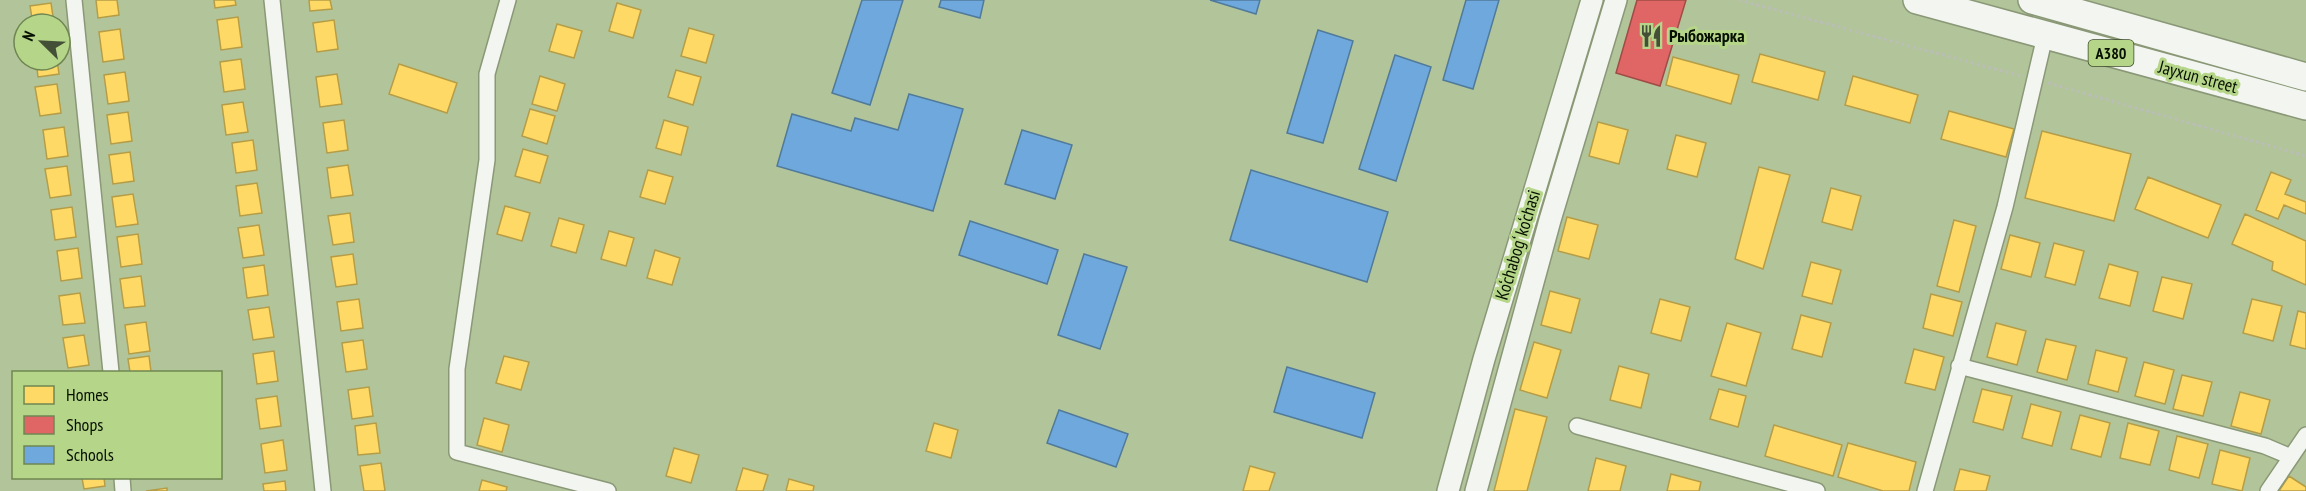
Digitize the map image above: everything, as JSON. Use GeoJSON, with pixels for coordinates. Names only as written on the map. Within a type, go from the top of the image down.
{"type":"FeatureCollection","features":[{"type":"Feature","properties":{"kind":"highway","name":"Jayxun street"},"geometry":{"type":"LineString","coordinates":[[1917,0],[2306,106]]}},
{"type":"Feature","properties":{"kind":"highway","name":"Jayxun street"},"geometry":{"type":"LineString","coordinates":[[2032,0],[2306,77]]}},
{"type":"Feature","properties":{"kind":"main road","name":"Ko‘chabog‘ ko‘chasi"},"geometry":{"type":"LineString","coordinates":[[1448,491],[1484,359],[1592,0]]}},
{"type":"Feature","properties":{"kind":"main road","name":"Ko‘chabog‘ ko‘chasi"},"geometry":{"type":"LineString","coordinates":[[1476,491],[1616,0]]}},
{"type":"Feature","properties":{"kind":"main road"},"geometry":{"type":"LineString","coordinates":[[1484,359],[1510,368]]}},
{"type":"Feature","properties":{"kind":"street"},"geometry":{"type":"LineString","coordinates":[[74,0],[111,371]]}},
{"type":"Feature","properties":{"kind":"street"},"geometry":{"type":"LineString","coordinates":[[272,0],[322,491]]}},
{"type":"Feature","properties":{"kind":"street"},"geometry":{"type":"LineString","coordinates":[[508,0],[487,74],[487,160],[457,369],[457,452],[608,491]]}},
{"type":"Feature","properties":{"kind":"street"},"geometry":{"type":"LineString","coordinates":[[1925,491],[2005,207],[2045,36]]}},
{"type":"Feature","properties":{"kind":"street"},"geometry":{"type":"LineString","coordinates":[[1959,366],[2265,446],[2291,458]]}},
{"type":"Feature","properties":{"kind":"street"},"geometry":{"type":"LineString","coordinates":[[1577,426],[1817,491]]}},
{"type":"Feature","properties":{"kind":"street"},"geometry":{"type":"LineString","coordinates":[[2268,491],[2306,435]]}},
{"type":"Feature","properties":{"kind":"building: Homes"},"geometry":{"type":"Polygon","coordinates":[[[96,0],[117,0],[119,15],[98,18],[96,0]]]}},
{"type":"Feature","properties":{"kind":"building: Homes"},"geometry":{"type":"Polygon","coordinates":[[[214,0],[235,0],[236,5],[215,8],[214,0]]]}},
{"type":"Feature","properties":{"kind":"building: Homes"},"geometry":{"type":"Polygon","coordinates":[[[309,0],[330,0],[332,9],[310,11],[309,0]]]}},
{"type":"Feature","properties":{"kind":"building: Homes"},"geometry":{"type":"Polygon","coordinates":[[[51,3],[52,12],[31,12],[30,6],[51,3]]]}},
{"type":"Feature","properties":{"kind":"building: Homes"},"geometry":{"type":"Polygon","coordinates":[[[617,3],[641,10],[633,38],[609,31],[617,3]]]}},
{"type":"Feature","properties":{"kind":"building: Homes"},"geometry":{"type":"Polygon","coordinates":[[[238,17],[242,47],[221,50],[217,20],[238,17]]]}},
{"type":"Feature","properties":{"kind":"building: Homes"},"geometry":{"type":"Polygon","coordinates":[[[334,20],[338,49],[317,52],[313,23],[334,20]]]}},
{"type":"Feature","properties":{"kind":"building: Homes"},"geometry":{"type":"Polygon","coordinates":[[[557,24],[582,31],[574,58],[549,51],[557,24]]]}},
{"type":"Feature","properties":{"kind":"building: Homes"},"geometry":{"type":"Polygon","coordinates":[[[689,28],[714,35],[706,63],[681,56],[689,28]]]}},
{"type":"Feature","properties":{"kind":"building: Homes"},"geometry":{"type":"Polygon","coordinates":[[[120,29],[124,59],[103,62],[99,32],[120,29]]]}},
{"type":"Feature","properties":{"kind":"building: Homes"},"geometry":{"type":"Polygon","coordinates":[[[1760,54],[1825,72],[1818,100],[1752,82],[1760,54]]]}},
{"type":"Feature","properties":{"kind":"building: Homes"},"geometry":{"type":"Polygon","coordinates":[[[1673,57],[1739,75],[1731,104],[1666,85],[1673,57]]]}},
{"type":"Feature","properties":{"kind":"building: Homes"},"geometry":{"type":"Polygon","coordinates":[[[241,59],[245,89],[224,92],[220,62],[241,59]]]}},
{"type":"Feature","properties":{"kind":"building: Homes"},"geometry":{"type":"Polygon","coordinates":[[[399,64],[457,83],[447,113],[389,94],[399,64]]]}},
{"type":"Feature","properties":{"kind":"building: Homes"},"geometry":{"type":"Polygon","coordinates":[[[676,70],[701,77],[693,105],[668,97],[676,70]]]}},
{"type":"Feature","properties":{"kind":"building: Homes"},"geometry":{"type":"Polygon","coordinates":[[[37,72],[59,72],[59,74],[38,77],[37,72]]]}},
{"type":"Feature","properties":{"kind":"building: Homes"},"geometry":{"type":"Polygon","coordinates":[[[125,72],[129,101],[108,104],[104,75],[125,72]]]}},
{"type":"Feature","properties":{"kind":"building: Homes"},"geometry":{"type":"Polygon","coordinates":[[[337,74],[342,104],[320,107],[316,77],[337,74]]]}},
{"type":"Feature","properties":{"kind":"building: Homes"},"geometry":{"type":"Polygon","coordinates":[[[540,76],[565,84],[557,111],[532,104],[540,76]]]}},
{"type":"Feature","properties":{"kind":"building: Homes"},"geometry":{"type":"Polygon","coordinates":[[[1853,76],[1918,95],[1910,123],[1845,105],[1853,76]]]}},
{"type":"Feature","properties":{"kind":"building: Homes"},"geometry":{"type":"Polygon","coordinates":[[[57,84],[61,113],[40,116],[35,87],[57,84]]]}},
{"type":"Feature","properties":{"kind":"building: Homes"},"geometry":{"type":"Polygon","coordinates":[[[243,102],[248,132],[226,135],[222,105],[243,102]]]}},
{"type":"Feature","properties":{"kind":"building: Homes"},"geometry":{"type":"Polygon","coordinates":[[[530,109],[555,116],[547,144],[522,136],[530,109]]]}},
{"type":"Feature","properties":{"kind":"building: Homes"},"geometry":{"type":"Polygon","coordinates":[[[1949,111],[2014,129],[2006,157],[1941,139],[1949,111]]]}},
{"type":"Feature","properties":{"kind":"building: Homes"},"geometry":{"type":"Polygon","coordinates":[[[128,112],[132,141],[111,144],[107,115],[128,112]]]}},
{"type":"Feature","properties":{"kind":"building: Homes"},"geometry":{"type":"Polygon","coordinates":[[[344,120],[348,150],[327,153],[323,123],[344,120]]]}},
{"type":"Feature","properties":{"kind":"building: Homes"},"geometry":{"type":"Polygon","coordinates":[[[664,120],[688,127],[681,155],[656,148],[664,120]]]}},
{"type":"Feature","properties":{"kind":"building: Homes"},"geometry":{"type":"Polygon","coordinates":[[[1598,122],[1628,130],[1619,164],[1589,156],[1598,122]]]}},
{"type":"Feature","properties":{"kind":"building: Homes"},"geometry":{"type":"Polygon","coordinates":[[[64,127],[68,156],[47,159],[43,130],[64,127]]]}},
{"type":"Feature","properties":{"kind":"building: Homes"},"geometry":{"type":"Polygon","coordinates":[[[2042,131],[2131,154],[2114,221],[2025,198],[2042,131]]]}},
{"type":"Feature","properties":{"kind":"building: Homes"},"geometry":{"type":"Polygon","coordinates":[[[1676,135],[1706,143],[1697,177],[1667,169],[1676,135]]]}},
{"type":"Feature","properties":{"kind":"building: Homes"},"geometry":{"type":"Polygon","coordinates":[[[253,140],[257,170],[236,173],[232,143],[253,140]]]}},
{"type":"Feature","properties":{"kind":"building: Homes"},"geometry":{"type":"Polygon","coordinates":[[[523,149],[548,156],[540,183],[515,176],[523,149]]]}},
{"type":"Feature","properties":{"kind":"building: Homes"},"geometry":{"type":"Polygon","coordinates":[[[130,152],[134,181],[113,184],[109,155],[130,152]]]}},
{"type":"Feature","properties":{"kind":"building: Homes"},"geometry":{"type":"Polygon","coordinates":[[[348,165],[353,195],[331,198],[327,168],[348,165]]]}},
{"type":"Feature","properties":{"kind":"building: Homes"},"geometry":{"type":"Polygon","coordinates":[[[67,166],[71,195],[50,198],[45,169],[67,166]]]}},
{"type":"Feature","properties":{"kind":"building: Homes"},"geometry":{"type":"Polygon","coordinates":[[[1759,167],[1790,175],[1763,269],[1735,259],[1759,167]]]}},
{"type":"Feature","properties":{"kind":"building: Homes"},"geometry":{"type":"Polygon","coordinates":[[[648,170],[673,177],[665,204],[640,197],[648,170]]]}},
{"type":"Feature","properties":{"kind":"building: Homes"},"geometry":{"type":"Polygon","coordinates":[[[2271,172],[2291,180],[2285,194],[2306,202],[2306,214],[2284,205],[2278,219],[2256,210],[2271,172]]]}},
{"type":"Feature","properties":{"kind":"building: Homes"},"geometry":{"type":"Polygon","coordinates":[[[2148,177],[2221,205],[2208,238],[2135,209],[2148,177]]]}},
{"type":"Feature","properties":{"kind":"building: Homes"},"geometry":{"type":"Polygon","coordinates":[[[257,183],[262,213],[240,216],[236,186],[257,183]]]}},
{"type":"Feature","properties":{"kind":"building: Homes"},"geometry":{"type":"Polygon","coordinates":[[[1831,188],[1861,196],[1852,230],[1822,222],[1831,188]]]}},
{"type":"Feature","properties":{"kind":"building: Homes"},"geometry":{"type":"Polygon","coordinates":[[[133,194],[138,224],[116,227],[112,197],[133,194]]]}},
{"type":"Feature","properties":{"kind":"building: Homes"},"geometry":{"type":"Polygon","coordinates":[[[505,206],[530,213],[522,241],[497,234],[505,206]]]}},
{"type":"Feature","properties":{"kind":"building: Homes"},"geometry":{"type":"Polygon","coordinates":[[[72,207],[76,237],[55,240],[51,210],[72,207]]]}},
{"type":"Feature","properties":{"kind":"building: Homes"},"geometry":{"type":"Polygon","coordinates":[[[350,213],[354,242],[333,245],[328,216],[350,213]]]}},
{"type":"Feature","properties":{"kind":"building: Homes"},"geometry":{"type":"Polygon","coordinates":[[[2245,214],[2306,241],[2306,285],[2272,270],[2273,262],[2232,244],[2245,214]]]}},
{"type":"Feature","properties":{"kind":"building: Homes"},"geometry":{"type":"Polygon","coordinates":[[[1567,217],[1598,225],[1589,259],[1558,251],[1567,217]]]}},
{"type":"Feature","properties":{"kind":"building: Homes"},"geometry":{"type":"Polygon","coordinates":[[[559,218],[584,225],[576,253],[551,246],[559,218]]]}},
{"type":"Feature","properties":{"kind":"building: Homes"},"geometry":{"type":"Polygon","coordinates":[[[1954,220],[1976,226],[1959,292],[1937,286],[1954,220]]]}},
{"type":"Feature","properties":{"kind":"building: Homes"},"geometry":{"type":"Polygon","coordinates":[[[259,225],[264,255],[243,258],[238,228],[259,225]]]}},
{"type":"Feature","properties":{"kind":"building: Homes"},"geometry":{"type":"Polygon","coordinates":[[[609,231],[634,238],[626,266],[601,259],[609,231]]]}},
{"type":"Feature","properties":{"kind":"building: Homes"},"geometry":{"type":"Polygon","coordinates":[[[138,234],[142,264],[121,267],[117,237],[138,234]]]}},
{"type":"Feature","properties":{"kind":"building: Homes"},"geometry":{"type":"Polygon","coordinates":[[[2010,235],[2040,243],[2031,277],[2001,269],[2010,235]]]}},
{"type":"Feature","properties":{"kind":"building: Homes"},"geometry":{"type":"Polygon","coordinates":[[[2054,243],[2084,251],[2075,285],[2045,277],[2054,243]]]}},
{"type":"Feature","properties":{"kind":"building: Homes"},"geometry":{"type":"Polygon","coordinates":[[[78,248],[82,278],[61,281],[57,251],[78,248]]]}},
{"type":"Feature","properties":{"kind":"building: Homes"},"geometry":{"type":"Polygon","coordinates":[[[655,250],[680,258],[672,285],[647,278],[655,250]]]}},
{"type":"Feature","properties":{"kind":"building: Homes"},"geometry":{"type":"Polygon","coordinates":[[[353,254],[357,284],[336,287],[331,257],[353,254]]]}},
{"type":"Feature","properties":{"kind":"building: Homes"},"geometry":{"type":"Polygon","coordinates":[[[1811,262],[1841,270],[1832,304],[1802,296],[1811,262]]]}},
{"type":"Feature","properties":{"kind":"building: Homes"},"geometry":{"type":"Polygon","coordinates":[[[2109,264],[2138,272],[2130,306],[2099,298],[2109,264]]]}},
{"type":"Feature","properties":{"kind":"building: Homes"},"geometry":{"type":"Polygon","coordinates":[[[264,265],[268,295],[247,298],[243,268],[264,265]]]}},
{"type":"Feature","properties":{"kind":"building: Homes"},"geometry":{"type":"Polygon","coordinates":[[[141,276],[145,306],[124,308],[120,279],[141,276]]]}},
{"type":"Feature","properties":{"kind":"building: Homes"},"geometry":{"type":"Polygon","coordinates":[[[2162,277],[2192,284],[2183,319],[2153,311],[2162,277]]]}},
{"type":"Feature","properties":{"kind":"building: Homes"},"geometry":{"type":"Polygon","coordinates":[[[1550,291],[1580,299],[1571,333],[1541,325],[1550,291]]]}},
{"type":"Feature","properties":{"kind":"building: Homes"},"geometry":{"type":"Polygon","coordinates":[[[80,293],[85,323],[63,325],[59,296],[80,293]]]}},
{"type":"Feature","properties":{"kind":"building: Homes"},"geometry":{"type":"Polygon","coordinates":[[[1931,294],[1962,302],[1953,336],[1923,328],[1931,294]]]}},
{"type":"Feature","properties":{"kind":"building: Homes"},"geometry":{"type":"Polygon","coordinates":[[[359,299],[363,328],[341,331],[337,302],[359,299]]]}},
{"type":"Feature","properties":{"kind":"building: Homes"},"geometry":{"type":"Polygon","coordinates":[[[1660,299],[1690,307],[1681,341],[1651,333],[1660,299]]]}},
{"type":"Feature","properties":{"kind":"building: Homes"},"geometry":{"type":"Polygon","coordinates":[[[2252,299],[2282,306],[2273,341],[2243,333],[2252,299]]]}},
{"type":"Feature","properties":{"kind":"building: Homes"},"geometry":{"type":"Polygon","coordinates":[[[269,307],[274,337],[253,340],[248,310],[269,307]]]}},
{"type":"Feature","properties":{"kind":"building: Homes"},"geometry":{"type":"Polygon","coordinates":[[[2298,311],[2306,313],[2306,349],[2290,345],[2298,311]]]}},
{"type":"Feature","properties":{"kind":"building: Homes"},"geometry":{"type":"Polygon","coordinates":[[[1801,315],[1831,323],[1822,357],[1792,349],[1801,315]]]}},
{"type":"Feature","properties":{"kind":"building: Homes"},"geometry":{"type":"Polygon","coordinates":[[[146,322],[150,351],[129,354],[125,325],[146,322]]]}},
{"type":"Feature","properties":{"kind":"building: Homes"},"geometry":{"type":"Polygon","coordinates":[[[1727,323],[1761,333],[1746,386],[1711,376],[1727,323]]]}},
{"type":"Feature","properties":{"kind":"building: Homes"},"geometry":{"type":"Polygon","coordinates":[[[1996,323],[2026,331],[2017,365],[1987,357],[1996,323]]]}},
{"type":"Feature","properties":{"kind":"building: Homes"},"geometry":{"type":"Polygon","coordinates":[[[84,335],[89,365],[68,368],[63,338],[84,335]]]}},
{"type":"Feature","properties":{"kind":"building: Homes"},"geometry":{"type":"Polygon","coordinates":[[[2046,339],[2076,346],[2067,380],[2037,372],[2046,339]]]}},
{"type":"Feature","properties":{"kind":"building: Homes"},"geometry":{"type":"Polygon","coordinates":[[[363,340],[367,369],[346,372],[342,343],[363,340]]]}},
{"type":"Feature","properties":{"kind":"building: Homes"},"geometry":{"type":"Polygon","coordinates":[[[1534,342],[1561,350],[1547,398],[1520,390],[1534,342]]]}},
{"type":"Feature","properties":{"kind":"building: Homes"},"geometry":{"type":"Polygon","coordinates":[[[1914,349],[1944,357],[1935,390],[1905,383],[1914,349]]]}},
{"type":"Feature","properties":{"kind":"building: Homes"},"geometry":{"type":"Polygon","coordinates":[[[2096,350],[2127,358],[2118,392],[2088,384],[2096,350]]]}},
{"type":"Feature","properties":{"kind":"building: Homes"},"geometry":{"type":"Polygon","coordinates":[[[274,351],[278,381],[257,384],[253,354],[274,351]]]}},
{"type":"Feature","properties":{"kind":"building: Homes"},"geometry":{"type":"Polygon","coordinates":[[[149,356],[151,371],[130,371],[128,359],[149,356]]]}},
{"type":"Feature","properties":{"kind":"building: Homes"},"geometry":{"type":"Polygon","coordinates":[[[504,356],[529,362],[521,390],[496,383],[504,356]]]}},
{"type":"Feature","properties":{"kind":"building: Homes"},"geometry":{"type":"Polygon","coordinates":[[[2144,362],[2174,370],[2165,404],[2135,396],[2144,362]]]}},
{"type":"Feature","properties":{"kind":"building: Homes"},"geometry":{"type":"Polygon","coordinates":[[[1619,366],[1649,374],[1641,408],[1610,400],[1619,366]]]}},
{"type":"Feature","properties":{"kind":"building: Homes"},"geometry":{"type":"Polygon","coordinates":[[[2182,375],[2212,382],[2203,416],[2173,409],[2182,375]]]}},
{"type":"Feature","properties":{"kind":"building: Homes"},"geometry":{"type":"Polygon","coordinates":[[[369,387],[373,416],[352,419],[348,390],[369,387]]]}},
{"type":"Feature","properties":{"kind":"building: Homes"},"geometry":{"type":"Polygon","coordinates":[[[1719,389],[1746,396],[1738,427],[1710,419],[1719,389]]]}},
{"type":"Feature","properties":{"kind":"building: Homes"},"geometry":{"type":"Polygon","coordinates":[[[1982,389],[2012,396],[2003,430],[1973,422],[1982,389]]]}},
{"type":"Feature","properties":{"kind":"building: Homes"},"geometry":{"type":"Polygon","coordinates":[[[2240,392],[2270,400],[2261,434],[2231,426],[2240,392]]]}},
{"type":"Feature","properties":{"kind":"building: Homes"},"geometry":{"type":"Polygon","coordinates":[[[277,396],[281,426],[260,429],[256,399],[277,396]]]}},
{"type":"Feature","properties":{"kind":"building: Homes"},"geometry":{"type":"Polygon","coordinates":[[[2031,404],[2061,412],[2052,446],[2022,438],[2031,404]]]}},
{"type":"Feature","properties":{"kind":"building: Homes"},"geometry":{"type":"Polygon","coordinates":[[[1515,409],[1547,417],[1527,491],[1494,491],[1515,409]]]}},
{"type":"Feature","properties":{"kind":"building: Homes"},"geometry":{"type":"Polygon","coordinates":[[[2080,415],[2110,423],[2101,457],[2071,449],[2080,415]]]}},
{"type":"Feature","properties":{"kind":"building: Homes"},"geometry":{"type":"Polygon","coordinates":[[[484,418],[509,425],[502,452],[477,445],[484,418]]]}},
{"type":"Feature","properties":{"kind":"building: Homes"},"geometry":{"type":"Polygon","coordinates":[[[376,423],[380,453],[358,455],[355,426],[376,423]]]}},
{"type":"Feature","properties":{"kind":"building: Homes"},"geometry":{"type":"Polygon","coordinates":[[[934,423],[958,430],[951,458],[926,451],[934,423]]]}},
{"type":"Feature","properties":{"kind":"building: Homes"},"geometry":{"type":"Polygon","coordinates":[[[2128,423],[2159,431],[2150,465],[2120,458],[2128,423]]]}},
{"type":"Feature","properties":{"kind":"building: Homes"},"geometry":{"type":"Polygon","coordinates":[[[1774,425],[1842,445],[1833,476],[1765,456],[1774,425]]]}},
{"type":"Feature","properties":{"kind":"building: Homes"},"geometry":{"type":"Polygon","coordinates":[[[2177,436],[2208,444],[2199,478],[2169,470],[2177,436]]]}},
{"type":"Feature","properties":{"kind":"building: Homes"},"geometry":{"type":"Polygon","coordinates":[[[283,440],[287,470],[265,473],[261,444],[283,440]]]}},
{"type":"Feature","properties":{"kind":"building: Homes"},"geometry":{"type":"Polygon","coordinates":[[[1848,443],[1916,462],[1909,491],[1883,491],[1838,477],[1848,443]]]}},
{"type":"Feature","properties":{"kind":"building: Homes"},"geometry":{"type":"Polygon","coordinates":[[[674,448],[699,455],[691,483],[666,476],[674,448]]]}},
{"type":"Feature","properties":{"kind":"building: Homes"},"geometry":{"type":"Polygon","coordinates":[[[2220,450],[2250,458],[2242,491],[2212,484],[2220,450]]]}},
{"type":"Feature","properties":{"kind":"building: Homes"},"geometry":{"type":"Polygon","coordinates":[[[1596,458],[1626,466],[1620,491],[1588,491],[1596,458]]]}},
{"type":"Feature","properties":{"kind":"building: Homes"},"geometry":{"type":"Polygon","coordinates":[[[381,463],[385,491],[364,491],[360,466],[381,463]]]}},
{"type":"Feature","properties":{"kind":"building: Homes"},"geometry":{"type":"Polygon","coordinates":[[[1250,466],[1275,473],[1269,491],[1243,491],[1250,466]]]}},
{"type":"Feature","properties":{"kind":"building: Homes"},"geometry":{"type":"Polygon","coordinates":[[[743,468],[768,475],[763,491],[736,491],[743,468]]]}},
{"type":"Feature","properties":{"kind":"building: Homes"},"geometry":{"type":"Polygon","coordinates":[[[1960,469],[1990,476],[1986,491],[1954,491],[1960,469]]]}},
{"type":"Feature","properties":{"kind":"building: Homes"},"geometry":{"type":"Polygon","coordinates":[[[1671,474],[1701,482],[1699,491],[1667,491],[1671,474]]]}},
{"type":"Feature","properties":{"kind":"building: Homes"},"geometry":{"type":"Polygon","coordinates":[[[2289,476],[2306,487],[2306,491],[2279,491],[2289,476]]]}},
{"type":"Feature","properties":{"kind":"building: Homes"},"geometry":{"type":"Polygon","coordinates":[[[82,479],[104,479],[105,486],[84,489],[82,479]]]}},
{"type":"Feature","properties":{"kind":"building: Homes"},"geometry":{"type":"Polygon","coordinates":[[[789,479],[814,486],[813,491],[786,491],[789,479]]]}},
{"type":"Feature","properties":{"kind":"building: Homes"},"geometry":{"type":"Polygon","coordinates":[[[482,480],[507,487],[506,491],[479,491],[482,480]]]}},
{"type":"Feature","properties":{"kind":"building: Homes"},"geometry":{"type":"Polygon","coordinates":[[[285,481],[286,491],[264,491],[263,484],[285,481]]]}},
{"type":"Feature","properties":{"kind":"building: Homes"},"geometry":{"type":"Polygon","coordinates":[[[167,488],[167,491],[146,491],[167,488]]]}},
{"type":"Feature","properties":{"kind":"building: Shops","name":"Рыбожарка"},"geometry":{"type":"Polygon","coordinates":[[[1637,0],[1686,0],[1660,86],[1616,73],[1637,0]]]}},
{"type":"Feature","properties":{"kind":"building: Schools"},"geometry":{"type":"Polygon","coordinates":[[[862,0],[903,0],[870,105],[832,93],[862,0]]]}},
{"type":"Feature","properties":{"kind":"building: Schools"},"geometry":{"type":"Polygon","coordinates":[[[941,0],[984,0],[980,18],[939,7],[941,0]]]}},
{"type":"Feature","properties":{"kind":"building: Schools"},"geometry":{"type":"Polygon","coordinates":[[[1210,0],[1260,0],[1256,14],[1210,0]]]}},
{"type":"Feature","properties":{"kind":"building: Schools"},"geometry":{"type":"Polygon","coordinates":[[[1466,0],[1499,0],[1473,89],[1443,80],[1466,0]]]}},
{"type":"Feature","properties":{"kind":"building: Schools"},"geometry":{"type":"Polygon","coordinates":[[[1318,30],[1353,41],[1323,143],[1287,133],[1318,30]]]}},
{"type":"Feature","properties":{"kind":"building: Schools"},"geometry":{"type":"Polygon","coordinates":[[[1395,55],[1431,67],[1396,181],[1359,169],[1395,55]]]}},
{"type":"Feature","properties":{"kind":"building: Schools"},"geometry":{"type":"Polygon","coordinates":[[[909,94],[963,109],[933,211],[777,166],[792,114],[851,131],[855,118],[898,130],[909,94]]]}},
{"type":"Feature","properties":{"kind":"building: Schools"},"geometry":{"type":"Polygon","coordinates":[[[1022,130],[1072,145],[1055,199],[1005,184],[1022,130]]]}},
{"type":"Feature","properties":{"kind":"building: Schools"},"geometry":{"type":"Polygon","coordinates":[[[1251,170],[1388,212],[1367,282],[1230,240],[1251,170]]]}},
{"type":"Feature","properties":{"kind":"building: Schools"},"geometry":{"type":"Polygon","coordinates":[[[970,221],[1058,250],[1047,284],[959,255],[970,221]]]}},
{"type":"Feature","properties":{"kind":"building: Schools"},"geometry":{"type":"Polygon","coordinates":[[[1084,254],[1127,267],[1100,349],[1058,335],[1084,254]]]}},
{"type":"Feature","properties":{"kind":"building: Schools"},"geometry":{"type":"Polygon","coordinates":[[[1287,367],[1375,393],[1362,438],[1274,412],[1287,367]]]}},
{"type":"Feature","properties":{"kind":"building: Schools"},"geometry":{"type":"Polygon","coordinates":[[[1059,410],[1128,434],[1116,467],[1047,443],[1059,410]]]}},
{"type":"Feature","properties":{"kind":"place","name":"Рыбожарка"},"geometry":{"type":"Point","coordinates":[1651,36]}}]}
